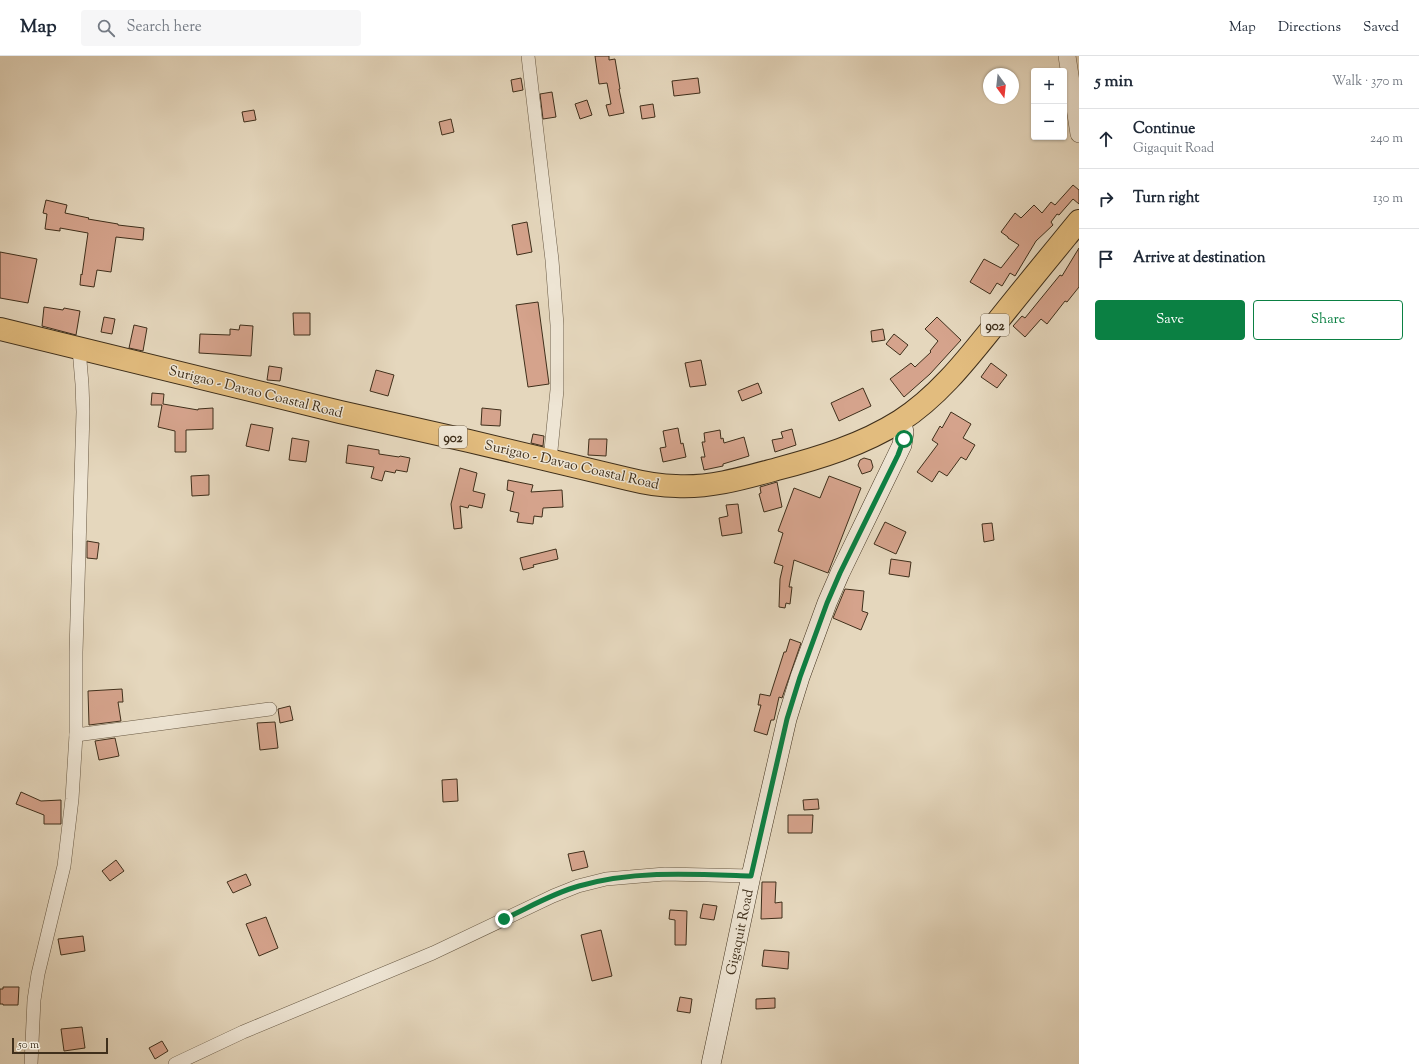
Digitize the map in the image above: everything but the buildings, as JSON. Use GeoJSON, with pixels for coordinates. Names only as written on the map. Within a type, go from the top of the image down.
{"type":"FeatureCollection","features":[{"type":"Feature","properties":{"kind":"highway","name":"Surigao - Davao Coastal Road"},"geometry":{"type":"LineString","coordinates":[[0,329],[384,422],[652,484],[698,486],[742,478],[812,459],[868,439],[901,420],[934,393],[965,362],[1079,221]]}},
{"type":"Feature","properties":{"kind":"main road","name":"Gigaquit Road"},"geometry":{"type":"LineString","coordinates":[[711,1064],[751,876],[787,719],[800,677],[827,603],[902,445],[904,432],[901,420]]}},
{"type":"Feature","properties":{"kind":"street"},"geometry":{"type":"LineString","coordinates":[[528,56],[552,260],[557,325],[557,390],[550,460]]}},
{"type":"Feature","properties":{"kind":"street"},"geometry":{"type":"LineString","coordinates":[[1067,56],[1079,134]]}},
{"type":"Feature","properties":{"kind":"street"},"geometry":{"type":"LineString","coordinates":[[31,1064],[34,1000],[38,974],[64,866],[72,799],[76,735],[76,660],[83,412],[79,349]]}},
{"type":"Feature","properties":{"kind":"street"},"geometry":{"type":"LineString","coordinates":[[76,735],[270,709]]}},
{"type":"Feature","properties":{"kind":"street"},"geometry":{"type":"LineString","coordinates":[[175,1064],[250,1029],[433,953],[553,896],[578,886],[606,879],[665,874],[751,876]]}},
{"type":"Feature","properties":{"kind":"route"},"geometry":{"type":"LineString","coordinates":[[504,919],[578,886],[606,879],[665,874],[751,876],[787,719],[800,677],[827,603],[840,573],[888,476],[904,439]]}}]}
